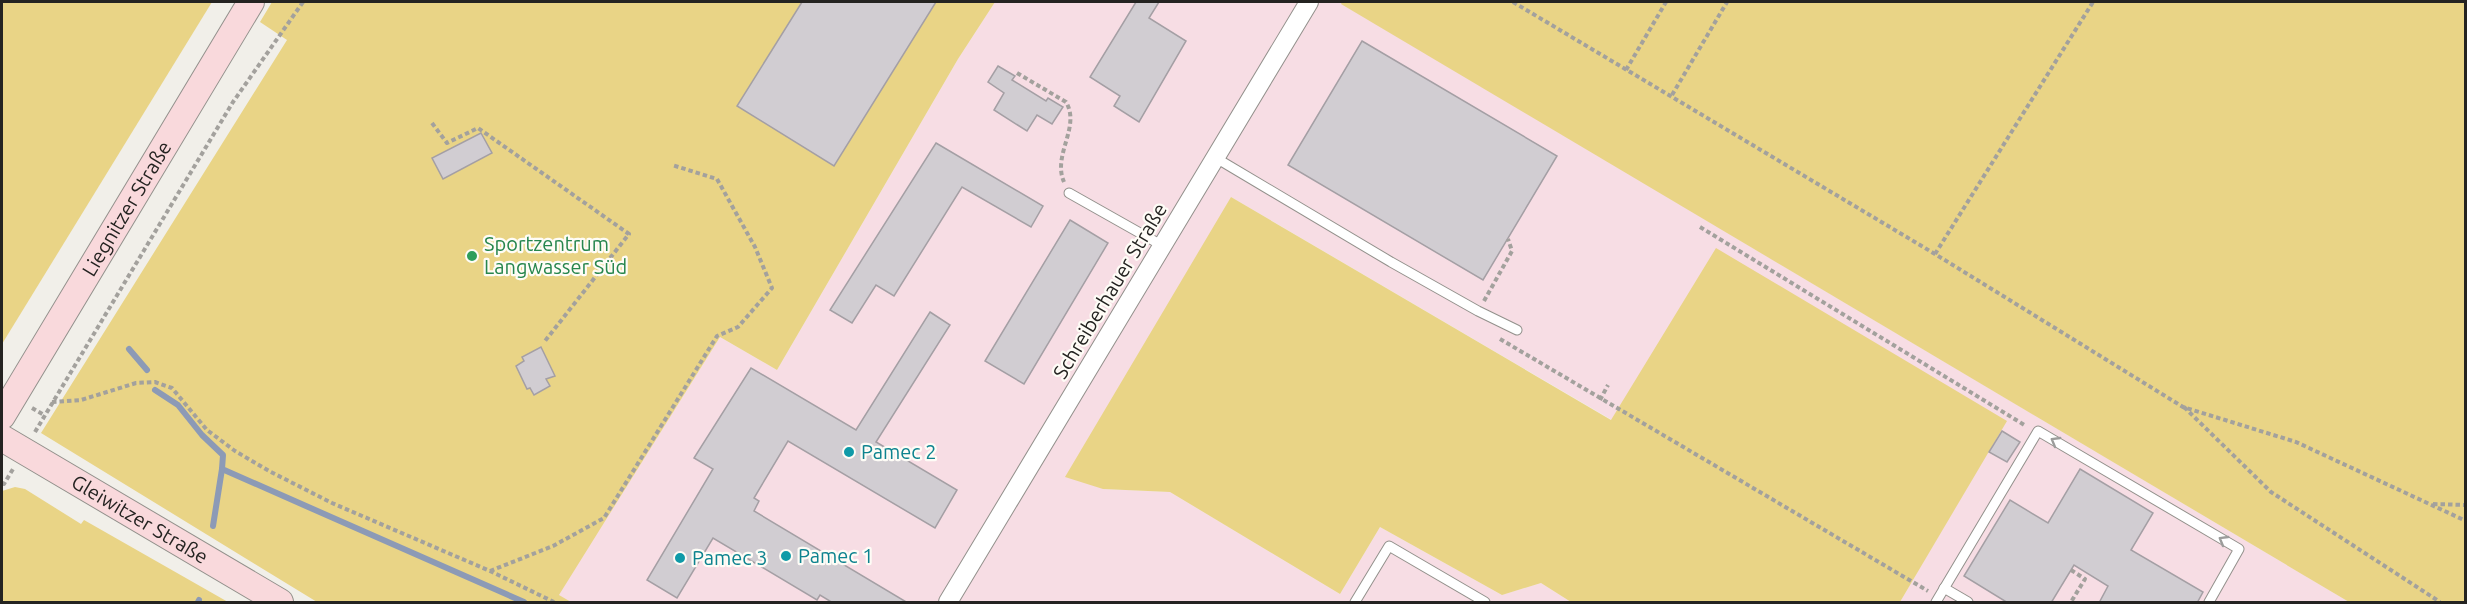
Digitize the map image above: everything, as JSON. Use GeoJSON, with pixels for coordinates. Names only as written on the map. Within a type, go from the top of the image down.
{"type":"FeatureCollection","features":[{"type":"Feature","properties":{"kind":"main road","name":"Liegnitzer Straße"},"geometry":{"type":"LineString","coordinates":[[2,416],[251,2]]}},
{"type":"Feature","properties":{"kind":"main road","name":"Gleiwitzer Straße"},"geometry":{"type":"LineString","coordinates":[[2,438],[280,603]]}},
{"type":"Feature","properties":{"kind":"street","name":"Schreiberhauer Straße"},"geometry":{"type":"LineString","coordinates":[[948,603],[1309,2]]}},
{"type":"Feature","properties":{"kind":"lane"},"geometry":{"type":"LineString","coordinates":[[1216,158],[1401,267],[1478,311],[1517,330]]}},
{"type":"Feature","properties":{"kind":"lane"},"geometry":{"type":"LineString","coordinates":[[1069,194],[1163,246]]}},
{"type":"Feature","properties":{"kind":"lane"},"geometry":{"type":"LineString","coordinates":[[1937,600],[2038,431],[2239,549],[2209,603]]}},
{"type":"Feature","properties":{"kind":"lane"},"geometry":{"type":"LineString","coordinates":[[1355,603],[1389,546],[1485,603]]}},
{"type":"Feature","properties":{"kind":"lane"},"geometry":{"type":"LineString","coordinates":[[1944,588],[1968,603]]}},
{"type":"Feature","properties":{"kind":"path"},"geometry":{"type":"LineString","coordinates":[[44,416],[233,102],[303,2]]}},
{"type":"Feature","properties":{"kind":"path"},"geometry":{"type":"LineString","coordinates":[[1514,2],[1935,254],[2183,407],[2271,492],[2440,603]]}},
{"type":"Feature","properties":{"kind":"path"},"geometry":{"type":"LineString","coordinates":[[1626,70],[1666,2]]}},
{"type":"Feature","properties":{"kind":"path"},"geometry":{"type":"LineString","coordinates":[[1672,95],[1727,2]]}},
{"type":"Feature","properties":{"kind":"path"},"geometry":{"type":"LineString","coordinates":[[1935,254],[2093,2]]}},
{"type":"Feature","properties":{"kind":"path"},"geometry":{"type":"LineString","coordinates":[[1017,73],[1066,102],[1070,109],[1071,123],[1059,171],[1069,194]]}},
{"type":"Feature","properties":{"kind":"path"},"geometry":{"type":"LineString","coordinates":[[432,123],[447,143],[478,128],[629,234],[544,341]]}},
{"type":"Feature","properties":{"kind":"path"},"geometry":{"type":"LineString","coordinates":[[490,571],[553,546],[604,518],[717,336],[738,327],[772,288],[755,247],[717,179],[672,165]]}},
{"type":"Feature","properties":{"kind":"path"},"geometry":{"type":"LineString","coordinates":[[1700,227],[2038,431]]}},
{"type":"Feature","properties":{"kind":"path"},"geometry":{"type":"LineString","coordinates":[[51,402],[81,400],[136,383],[155,382],[172,388],[207,430],[235,451],[269,471],[332,503],[490,571],[554,603]]}},
{"type":"Feature","properties":{"kind":"path"},"geometry":{"type":"LineString","coordinates":[[1608,385],[1600,400],[1937,600]]}},
{"type":"Feature","properties":{"kind":"path"},"geometry":{"type":"LineString","coordinates":[[2183,407],[2296,442],[2466,521]]}},
{"type":"Feature","properties":{"kind":"path"},"geometry":{"type":"LineString","coordinates":[[2430,504],[2466,505]]}},
{"type":"Feature","properties":{"kind":"path"},"geometry":{"type":"LineString","coordinates":[[2071,570],[2085,579],[2071,603]]}},
{"type":"Feature","properties":{"kind":"shaded area"},"geometry":{"type":"Polygon","coordinates":[[[2,2],[212,2],[2,344],[2,2]]]}},
{"type":"Feature","properties":{"kind":"shaded area","name":"Sportzentrum Langwasser Süd"},"geometry":{"type":"Polygon","coordinates":[[[272,2],[995,2],[958,59],[777,370],[720,337],[559,595],[571,602],[317,602],[41,433],[287,40],[260,22],[272,2]]]}},
{"type":"Feature","properties":{"kind":"shaded area"},"geometry":{"type":"Polygon","coordinates":[[[995,2],[1342,2],[2349,602],[1900,602],[2006,421],[1612,420],[1231,197],[1103,489],[1170,492],[1340,594],[1380,527],[1502,595],[1541,583],[1571,602],[571,602],[558,596],[720,337],[777,370],[958,59],[995,2]]]}},
{"type":"Feature","properties":{"kind":"shaded area"},"geometry":{"type":"Polygon","coordinates":[[[1342,2],[2465,2],[2465,602],[2349,602],[1341,4],[1342,2]]]}},
{"type":"Feature","properties":{"kind":"shaded area"},"geometry":{"type":"Polygon","coordinates":[[[1231,197],[1611,420],[1716,248],[2007,421],[1900,602],[1571,602],[1541,583],[1502,595],[1380,527],[1340,594],[1170,492],[1103,489],[1065,477],[1231,197]]]}},
{"type":"Feature","properties":{"kind":"shaded area"},"geometry":{"type":"Polygon","coordinates":[[[15,487],[25,489],[81,524],[84,520],[228,602],[2,602],[2,491],[15,487]]]}},
{"type":"Feature","properties":{"kind":"building"},"geometry":{"type":"Polygon","coordinates":[[[802,2],[936,2],[834,166],[737,106],[802,2]]]}},
{"type":"Feature","properties":{"kind":"building"},"geometry":{"type":"Polygon","coordinates":[[[1136,2],[1159,2],[1149,18],[1186,41],[1139,122],[1114,106],[1120,96],[1090,77],[1136,2]]]}},
{"type":"Feature","properties":{"kind":"building"},"geometry":{"type":"Polygon","coordinates":[[[1362,41],[1557,156],[1483,280],[1288,165],[1362,41]]]}},
{"type":"Feature","properties":{"kind":"building"},"geometry":{"type":"Polygon","coordinates":[[[998,66],[1015,76],[1012,80],[1046,101],[1048,98],[1063,107],[1052,124],[1037,115],[1027,131],[994,110],[1004,93],[988,82],[998,66]]]}},
{"type":"Feature","properties":{"kind":"building"},"geometry":{"type":"Polygon","coordinates":[[[481,133],[492,153],[443,179],[432,158],[481,133]]]}},
{"type":"Feature","properties":{"kind":"building"},"geometry":{"type":"Polygon","coordinates":[[[936,143],[1043,206],[1031,227],[962,187],[894,296],[876,285],[852,323],[830,310],[936,143]]]}},
{"type":"Feature","properties":{"kind":"building"},"geometry":{"type":"Polygon","coordinates":[[[1070,220],[1108,243],[1024,384],[985,361],[1070,220]]]}},
{"type":"Feature","properties":{"kind":"building"},"geometry":{"type":"Polygon","coordinates":[[[930,312],[950,325],[876,442],[957,490],[935,528],[788,441],[754,498],[759,501],[754,511],[908,603],[833,603],[820,595],[817,600],[713,538],[677,598],[647,580],[713,469],[694,458],[751,368],[856,430],[930,312]]]}},
{"type":"Feature","properties":{"kind":"building"},"geometry":{"type":"Polygon","coordinates":[[[541,347],[555,376],[546,379],[550,386],[534,395],[530,388],[527,389],[516,366],[524,361],[522,357],[541,347]]]}},
{"type":"Feature","properties":{"kind":"building"},"geometry":{"type":"Polygon","coordinates":[[[2002,431],[2020,442],[2007,462],[1989,452],[2002,431]]]}},
{"type":"Feature","properties":{"kind":"building"},"geometry":{"type":"Polygon","coordinates":[[[2080,469],[2153,513],[2131,550],[2203,592],[2197,603],[2099,603],[2108,586],[2074,565],[2051,603],[2008,603],[1964,576],[2010,500],[2048,523],[2080,469]]]}},
{"type":"Feature","properties":{"kind":"waterway"},"geometry":{"type":"LineString","coordinates":[[129,349],[147,370]]}},
{"type":"Feature","properties":{"kind":"waterway"},"geometry":{"type":"LineString","coordinates":[[155,390],[178,405],[202,435],[223,455],[222,469],[524,602]]}},
{"type":"Feature","properties":{"kind":"waterway"},"geometry":{"type":"LineString","coordinates":[[213,526],[222,469]]}},
{"type":"Feature","properties":{"kind":"place","name":"Sportzentrum Langwasser Süd"},"geometry":{"type":"Point","coordinates":[472,256]}},
{"type":"Feature","properties":{"kind":"place","name":"Pamec 2"},"geometry":{"type":"Point","coordinates":[849,452]}},
{"type":"Feature","properties":{"kind":"place","name":"Pamec 1"},"geometry":{"type":"Point","coordinates":[786,556]}},
{"type":"Feature","properties":{"kind":"place","name":"Pamec 3"},"geometry":{"type":"Point","coordinates":[680,558]}}]}
